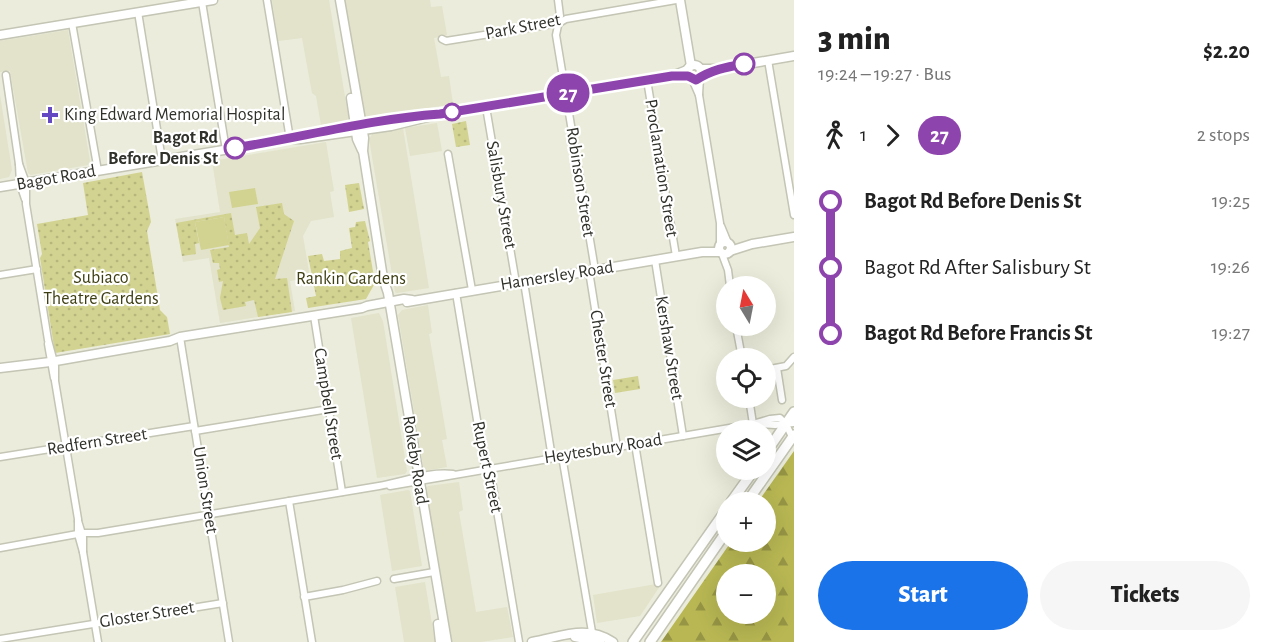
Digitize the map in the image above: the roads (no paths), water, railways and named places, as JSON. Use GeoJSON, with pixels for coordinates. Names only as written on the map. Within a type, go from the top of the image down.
{"type":"FeatureCollection","features":[{"type":"Feature","properties":{"kind":"main road","name":"Rokeby Road"},"geometry":{"type":"LineString","coordinates":[[337,0],[432,572],[440,642]]}},
{"type":"Feature","properties":{"kind":"main road"},"geometry":{"type":"LineString","coordinates":[[680,0],[695,72]]}},
{"type":"Feature","properties":{"kind":"main road"},"geometry":{"type":"LineString","coordinates":[[685,0],[695,72]]}},
{"type":"Feature","properties":{"kind":"main road"},"geometry":{"type":"LineString","coordinates":[[0,35],[209,1]]}},
{"type":"Feature","properties":{"kind":"main road","name":"Bagot Road"},"geometry":{"type":"LineString","coordinates":[[0,187],[290,139],[300,140],[440,114],[794,56]]}},
{"type":"Feature","properties":{"kind":"main road","name":"Hamersley Road"},"geometry":{"type":"LineString","coordinates":[[0,368],[794,237]]}},
{"type":"Feature","properties":{"kind":"main road"},"geometry":{"type":"LineString","coordinates":[[776,441],[790,424],[794,412]]}},
{"type":"Feature","properties":{"kind":"main road"},"geometry":{"type":"LineString","coordinates":[[754,492],[793,436]]}},
{"type":"Feature","properties":{"kind":"main road"},"geometry":{"type":"LineString","coordinates":[[633,642],[716,524]]}},
{"type":"Feature","properties":{"kind":"main road"},"geometry":{"type":"LineString","coordinates":[[650,642],[716,546]]}},
{"type":"Feature","properties":{"kind":"main road","name":"Rokeby Road"},"geometry":{"type":"LineString","coordinates":[[432,572],[447,642]]}},
{"type":"Feature","properties":{"kind":"main road"},"geometry":{"type":"LineString","coordinates":[[532,642],[580,632],[592,632],[613,642]]}},
{"type":"Feature","properties":{"kind":"main road"},"geometry":{"type":"LineString","coordinates":[[566,636],[583,637],[600,642]]}},
{"type":"Feature","properties":{"kind":"street"},"geometry":{"type":"LineString","coordinates":[[267,0],[290,139]]}},
{"type":"Feature","properties":{"kind":"street","name":"Robinson Street"},"geometry":{"type":"LineString","coordinates":[[558,0],[560,16],[556,35],[592,270]]}},
{"type":"Feature","properties":{"kind":"street","name":"Park Street"},"geometry":{"type":"LineString","coordinates":[[442,39],[446,41],[559,23],[566,19],[676,0]]}},
{"type":"Feature","properties":{"kind":"street"},"geometry":{"type":"LineString","coordinates":[[209,1],[226,150]]}},
{"type":"Feature","properties":{"kind":"street"},"geometry":{"type":"LineString","coordinates":[[138,12],[162,160]]}},
{"type":"Feature","properties":{"kind":"street"},"geometry":{"type":"LineString","coordinates":[[72,23],[98,171]]}},
{"type":"Feature","properties":{"kind":"street"},"geometry":{"type":"LineString","coordinates":[[768,60],[794,215]]}},
{"type":"Feature","properties":{"kind":"street"},"geometry":{"type":"LineString","coordinates":[[695,72],[729,276]]}},
{"type":"Feature","properties":{"kind":"street"},"geometry":{"type":"LineString","coordinates":[[6,75],[98,642]]}},
{"type":"Feature","properties":{"kind":"street","name":"Proclamation Street"},"geometry":{"type":"LineString","coordinates":[[647,80],[676,256]]}},
{"type":"Feature","properties":{"kind":"street","name":"Salisbury Street"},"geometry":{"type":"LineString","coordinates":[[486,107],[552,458]]}},
{"type":"Feature","properties":{"kind":"street"},"geometry":{"type":"LineString","coordinates":[[448,154],[472,290]]}},
{"type":"Feature","properties":{"kind":"street","name":"Kershaw Street"},"geometry":{"type":"LineString","coordinates":[[655,260],[683,436]]}},
{"type":"Feature","properties":{"kind":"street"},"geometry":{"type":"LineString","coordinates":[[0,275],[37,269]]}},
{"type":"Feature","properties":{"kind":"street","name":"Chester Street"},"geometry":{"type":"LineString","coordinates":[[592,270],[617,447]]}},
{"type":"Feature","properties":{"kind":"street","name":"Rupert Street"},"geometry":{"type":"LineString","coordinates":[[456,293],[484,462],[491,475],[519,642]]}},
{"type":"Feature","properties":{"kind":"street","name":"Campbell Street"},"geometry":{"type":"LineString","coordinates":[[314,316],[342,492]]}},
{"type":"Feature","properties":{"kind":"street","name":"Union Street"},"geometry":{"type":"LineString","coordinates":[[180,337],[229,642]]}},
{"type":"Feature","properties":{"kind":"street"},"geometry":{"type":"LineString","coordinates":[[782,400],[777,368],[786,366],[794,357]]}},
{"type":"Feature","properties":{"kind":"street","name":"Redfern Street"},"geometry":{"type":"LineString","coordinates":[[0,457],[329,409]]}},
{"type":"Feature","properties":{"kind":"street"},"geometry":{"type":"LineString","coordinates":[[790,424],[793,436]]}},
{"type":"Feature","properties":{"kind":"street","name":"Heytesbury Road"},"geometry":{"type":"LineString","coordinates":[[0,547],[81,536],[417,480],[445,473],[453,474],[716,430]]}},
{"type":"Feature","properties":{"kind":"street"},"geometry":{"type":"LineString","coordinates":[[635,444],[658,583]]}},
{"type":"Feature","properties":{"kind":"street"},"geometry":{"type":"LineString","coordinates":[[562,456],[592,632]]}},
{"type":"Feature","properties":{"kind":"street"},"geometry":{"type":"LineString","coordinates":[[288,501],[312,642]]}},
{"type":"Feature","properties":{"kind":"street"},"geometry":{"type":"LineString","coordinates":[[394,579],[432,572]]}},
{"type":"Feature","properties":{"kind":"street"},"geometry":{"type":"LineString","coordinates":[[304,597],[377,582]]}},
{"type":"Feature","properties":{"kind":"street","name":"Gloster Street"},"geometry":{"type":"LineString","coordinates":[[0,639],[223,603]]}},
{"type":"Feature","properties":{"kind":"place","name":"King Edward Memorial Hospital"},"geometry":{"type":"Point","coordinates":[50,115]}},
{"type":"Feature","properties":{"kind":"place","name":"Bagot Rd Before Denis St"},"geometry":{"type":"Point","coordinates":[235,148]}},
{"type":"Feature","properties":{"kind":"park label","name":"Rankin Gardens"},"geometry":{"type":"Point","coordinates":[351,279]}},
{"type":"Feature","properties":{"kind":"park label","name":"Subiaco Theatre Gardens"},"geometry":{"type":"Point","coordinates":[101,288]}}]}
